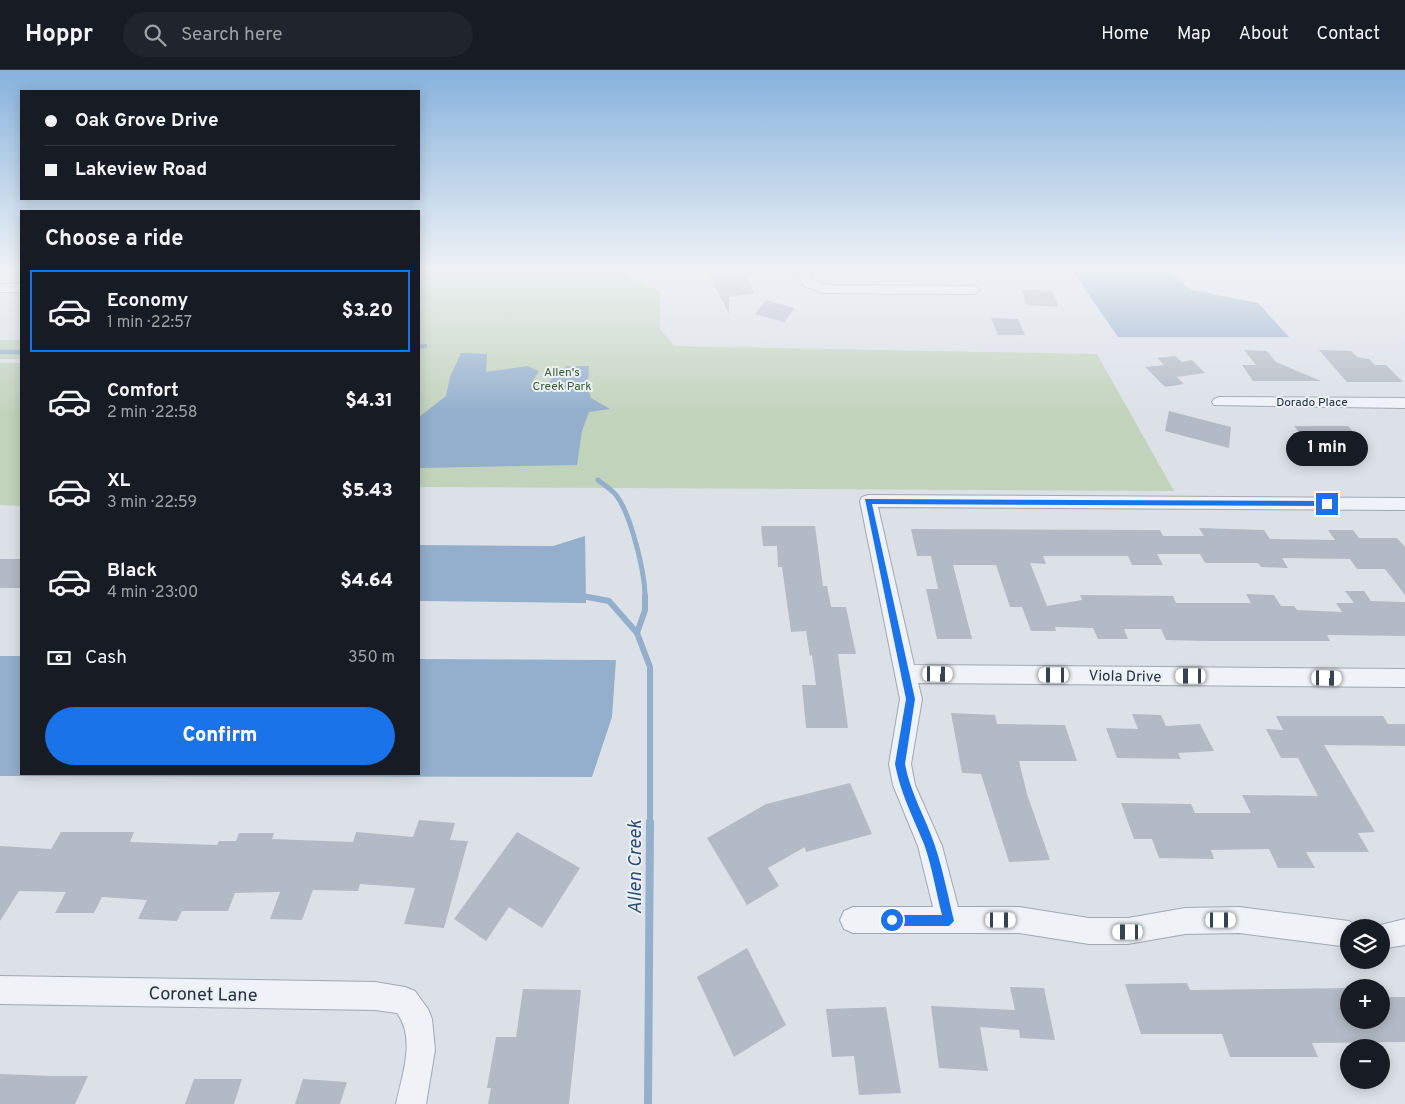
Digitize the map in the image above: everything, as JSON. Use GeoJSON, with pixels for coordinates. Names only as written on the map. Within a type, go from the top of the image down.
{"type":"FeatureCollection","features":[{"type":"Feature","properties":{"kind":"street","name":"Dorado Place"},"geometry":{"type":"LineString","coordinates":[[1220,402],[1405,403]]}},
{"type":"Feature","properties":{"kind":"street"},"geometry":{"type":"LineString","coordinates":[[949,921],[930,846],[904,785],[900,764],[910,699],[868,501],[1405,504]]}},
{"type":"Feature","properties":{"kind":"street","name":"Viola Drive"},"geometry":{"type":"LineString","coordinates":[[905,674],[1405,678]]}},
{"type":"Feature","properties":{"kind":"street"},"geometry":{"type":"LineString","coordinates":[[853,920],[1019,920],[1089,932],[1128,932],[1185,921],[1239,920],[1340,933]]}},
{"type":"Feature","properties":{"kind":"street"},"geometry":{"type":"LineString","coordinates":[[1390,934],[1405,932]]}},
{"type":"Feature","properties":{"kind":"street","name":"Coronet Lane"},"geometry":{"type":"LineString","coordinates":[[0,990],[375,996],[405,1002],[418,1019],[421,1050],[411,1104]]}},
{"type":"Feature","properties":{"kind":"green space","name":"Allen's Creek Park"},"geometry":{"type":"Polygon","coordinates":[[[420,317],[660,317],[660,329],[674,346],[1097,354],[1174,491],[420,487],[420,317]]]}},
{"type":"Feature","properties":{"kind":"green space"},"geometry":{"type":"Polygon","coordinates":[[[0,340],[20,340],[20,359],[0,359],[0,340]]]}},
{"type":"Feature","properties":{"kind":"green space"},"geometry":{"type":"Polygon","coordinates":[[[0,363],[20,363],[20,506],[0,505],[0,363]]]}},
{"type":"Feature","properties":{"kind":"water"},"geometry":{"type":"Polygon","coordinates":[[[1104,317],[1271,317],[1289,337],[1118,337],[1104,317]]]}},
{"type":"Feature","properties":{"kind":"water"},"geometry":{"type":"Polygon","coordinates":[[[461,353],[487,354],[486,372],[527,366],[539,371],[531,384],[545,385],[567,366],[589,366],[588,389],[591,398],[610,409],[589,412],[582,431],[577,465],[420,468],[420,416],[446,396],[450,377],[461,353]]]}},
{"type":"Feature","properties":{"kind":"water"},"geometry":{"type":"Polygon","coordinates":[[[585,536],[586,603],[420,601],[420,545],[553,546],[585,536]]]}},
{"type":"Feature","properties":{"kind":"water"},"geometry":{"type":"Polygon","coordinates":[[[0,656],[20,656],[20,775],[420,775],[420,659],[616,660],[612,717],[592,777],[0,776],[0,656]]]}},
{"type":"Feature","properties":{"kind":"building"},"geometry":{"type":"Polygon","coordinates":[[[767,317],[788,317],[784,322],[767,317]]]}},
{"type":"Feature","properties":{"kind":"building"},"geometry":{"type":"Polygon","coordinates":[[[991,318],[1018,319],[1025,335],[998,335],[991,318]]]}},
{"type":"Feature","properties":{"kind":"building"},"geometry":{"type":"Polygon","coordinates":[[[1244,350],[1267,351],[1276,362],[1321,381],[1253,381],[1242,365],[1256,365],[1244,350]]]}},
{"type":"Feature","properties":{"kind":"building"},"geometry":{"type":"Polygon","coordinates":[[[1319,350],[1351,351],[1357,357],[1369,359],[1375,365],[1386,365],[1403,382],[1347,382],[1319,350]]]}},
{"type":"Feature","properties":{"kind":"building"},"geometry":{"type":"Polygon","coordinates":[[[1175,356],[1182,362],[1192,360],[1205,373],[1177,377],[1184,384],[1165,387],[1145,367],[1164,365],[1157,358],[1175,356]]]}},
{"type":"Feature","properties":{"kind":"building"},"geometry":{"type":"Polygon","coordinates":[[[1169,411],[1231,427],[1229,448],[1165,431],[1169,411]]]}},
{"type":"Feature","properties":{"kind":"building"},"geometry":{"type":"Polygon","coordinates":[[[1294,426],[1348,426],[1361,441],[1328,441],[1340,457],[1310,457],[1293,433],[1300,433],[1294,426]]]}},
{"type":"Feature","properties":{"kind":"building"},"geometry":{"type":"Polygon","coordinates":[[[761,526],[815,526],[823,586],[827,586],[831,607],[846,607],[856,654],[838,654],[848,728],[806,728],[802,685],[816,685],[812,655],[810,656],[806,631],[791,632],[782,567],[778,567],[777,546],[763,546],[761,526]]]}},
{"type":"Feature","properties":{"kind":"building"},"geometry":{"type":"Polygon","coordinates":[[[1199,528],[1264,530],[1270,539],[1335,540],[1328,530],[1353,530],[1359,538],[1397,538],[1405,547],[1405,595],[1385,569],[1357,569],[1350,559],[1282,558],[1288,568],[1261,567],[1258,563],[1205,563],[1200,554],[1157,554],[1163,565],[1132,565],[1128,556],[1043,556],[1046,564],[1030,563],[1047,606],[1082,600],[1080,595],[1173,596],[1176,603],[1251,603],[1246,594],[1274,595],[1281,606],[1294,606],[1297,610],[1342,612],[1336,603],[1354,603],[1345,591],[1364,591],[1371,601],[1405,602],[1405,636],[1327,635],[1330,641],[1205,641],[1166,640],[1161,629],[1124,629],[1128,639],[1098,639],[1093,628],[1055,627],[1056,631],[1031,631],[1022,607],[1010,607],[996,565],[953,565],[972,639],[937,639],[926,589],[938,589],[931,556],[917,556],[911,529],[1160,530],[1163,536],[1204,536],[1199,528]]]}},
{"type":"Feature","properties":{"kind":"building"},"geometry":{"type":"Polygon","coordinates":[[[0,559],[20,559],[20,588],[0,588],[0,559]]]}},
{"type":"Feature","properties":{"kind":"building"},"geometry":{"type":"Polygon","coordinates":[[[951,713],[995,715],[997,724],[1065,725],[1077,761],[1019,761],[1027,794],[1050,860],[1009,862],[981,774],[962,773],[951,713]]]}},
{"type":"Feature","properties":{"kind":"building"},"geometry":{"type":"Polygon","coordinates":[[[1132,714],[1161,715],[1166,726],[1200,724],[1214,751],[1178,753],[1181,759],[1117,758],[1106,728],[1138,729],[1132,714]]]}},
{"type":"Feature","properties":{"kind":"building"},"geometry":{"type":"Polygon","coordinates":[[[1276,716],[1383,716],[1388,724],[1405,724],[1405,746],[1324,745],[1375,832],[1358,833],[1369,852],[1306,852],[1315,868],[1278,868],[1269,849],[1211,850],[1214,859],[1159,858],[1152,839],[1134,839],[1121,803],[1191,804],[1195,813],[1251,813],[1242,795],[1318,796],[1298,758],[1281,758],[1266,729],[1283,730],[1276,716]]]}},
{"type":"Feature","properties":{"kind":"building"},"geometry":{"type":"Polygon","coordinates":[[[850,783],[872,834],[806,852],[805,847],[768,868],[779,886],[747,905],[707,838],[766,804],[850,783]]]}},
{"type":"Feature","properties":{"kind":"building"},"geometry":{"type":"Polygon","coordinates":[[[419,820],[455,823],[450,840],[468,841],[444,928],[404,924],[415,888],[360,884],[358,891],[313,890],[302,920],[270,919],[280,892],[235,893],[228,911],[182,911],[177,921],[138,919],[147,900],[102,897],[94,913],[55,913],[66,892],[19,891],[0,921],[0,846],[51,849],[61,832],[134,832],[130,842],[217,845],[219,841],[236,841],[239,833],[274,833],[272,839],[353,842],[356,832],[413,837],[419,820]]]}},
{"type":"Feature","properties":{"kind":"building"},"geometry":{"type":"Polygon","coordinates":[[[517,832],[580,868],[542,928],[509,907],[486,941],[454,919],[517,832]]]}},
{"type":"Feature","properties":{"kind":"building"},"geometry":{"type":"Polygon","coordinates":[[[747,948],[786,1025],[734,1057],[697,977],[747,948]]]}},
{"type":"Feature","properties":{"kind":"building"},"geometry":{"type":"Polygon","coordinates":[[[1187,983],[1190,990],[1340,988],[1340,1029],[1390,1029],[1390,997],[1405,997],[1405,1042],[1390,1042],[1390,1039],[1340,1039],[1340,1043],[1312,1043],[1318,1057],[1230,1057],[1222,1034],[1141,1034],[1125,984],[1187,983]]]}},
{"type":"Feature","properties":{"kind":"building"},"geometry":{"type":"Polygon","coordinates":[[[1010,987],[1044,988],[1055,1040],[1020,1038],[1019,1030],[980,1027],[988,1071],[939,1068],[931,1006],[1015,1010],[1010,987]]]}},
{"type":"Feature","properties":{"kind":"building"},"geometry":{"type":"Polygon","coordinates":[[[523,989],[581,990],[569,1104],[488,1104],[491,1088],[487,1088],[496,1037],[516,1037],[523,989]]]}},
{"type":"Feature","properties":{"kind":"building"},"geometry":{"type":"Polygon","coordinates":[[[886,1007],[901,1093],[859,1095],[854,1056],[832,1057],[826,1009],[886,1007]]]}},
{"type":"Feature","properties":{"kind":"building"},"geometry":{"type":"Polygon","coordinates":[[[0,1074],[88,1076],[75,1104],[0,1104],[0,1074]]]}},
{"type":"Feature","properties":{"kind":"building"},"geometry":{"type":"Polygon","coordinates":[[[194,1079],[242,1079],[234,1104],[185,1104],[194,1079]]]}},
{"type":"Feature","properties":{"kind":"building"},"geometry":{"type":"Polygon","coordinates":[[[303,1079],[347,1082],[340,1104],[295,1104],[303,1079]]]}},
{"type":"Feature","properties":{"kind":"waterway","name":"Allen Creek"},"geometry":{"type":"LineString","coordinates":[[420,346],[425,346]]}},
{"type":"Feature","properties":{"kind":"waterway","name":"Allen Creek"},"geometry":{"type":"LineString","coordinates":[[0,352],[20,352]]}},
{"type":"Feature","properties":{"kind":"waterway","name":"Allen Creek"},"geometry":{"type":"LineString","coordinates":[[598,480],[616,495],[627,516],[640,559],[645,597]]}},
{"type":"Feature","properties":{"kind":"waterway","name":"Allen Creek"},"geometry":{"type":"LineString","coordinates":[[579,595],[588,597]]}},
{"type":"Feature","properties":{"kind":"waterway","name":"Allen Creek"},"geometry":{"type":"LineString","coordinates":[[582,596],[609,601],[637,633]]}},
{"type":"Feature","properties":{"kind":"waterway","name":"Allen Creek"},"geometry":{"type":"LineString","coordinates":[[637,633],[645,610],[645,597]]}},
{"type":"Feature","properties":{"kind":"waterway","name":"Allen Creek"},"geometry":{"type":"LineString","coordinates":[[637,633],[650,667],[650,822]]}},
{"type":"Feature","properties":{"kind":"waterway","name":"Allen Creek"},"geometry":{"type":"LineString","coordinates":[[648,1104],[650,822]]}},
{"type":"Feature","properties":{"kind":"route"},"geometry":{"type":"LineString","coordinates":[[892,920],[949,921],[930,846],[904,785],[900,764],[910,699],[868,501],[1327,504]]}}]}
